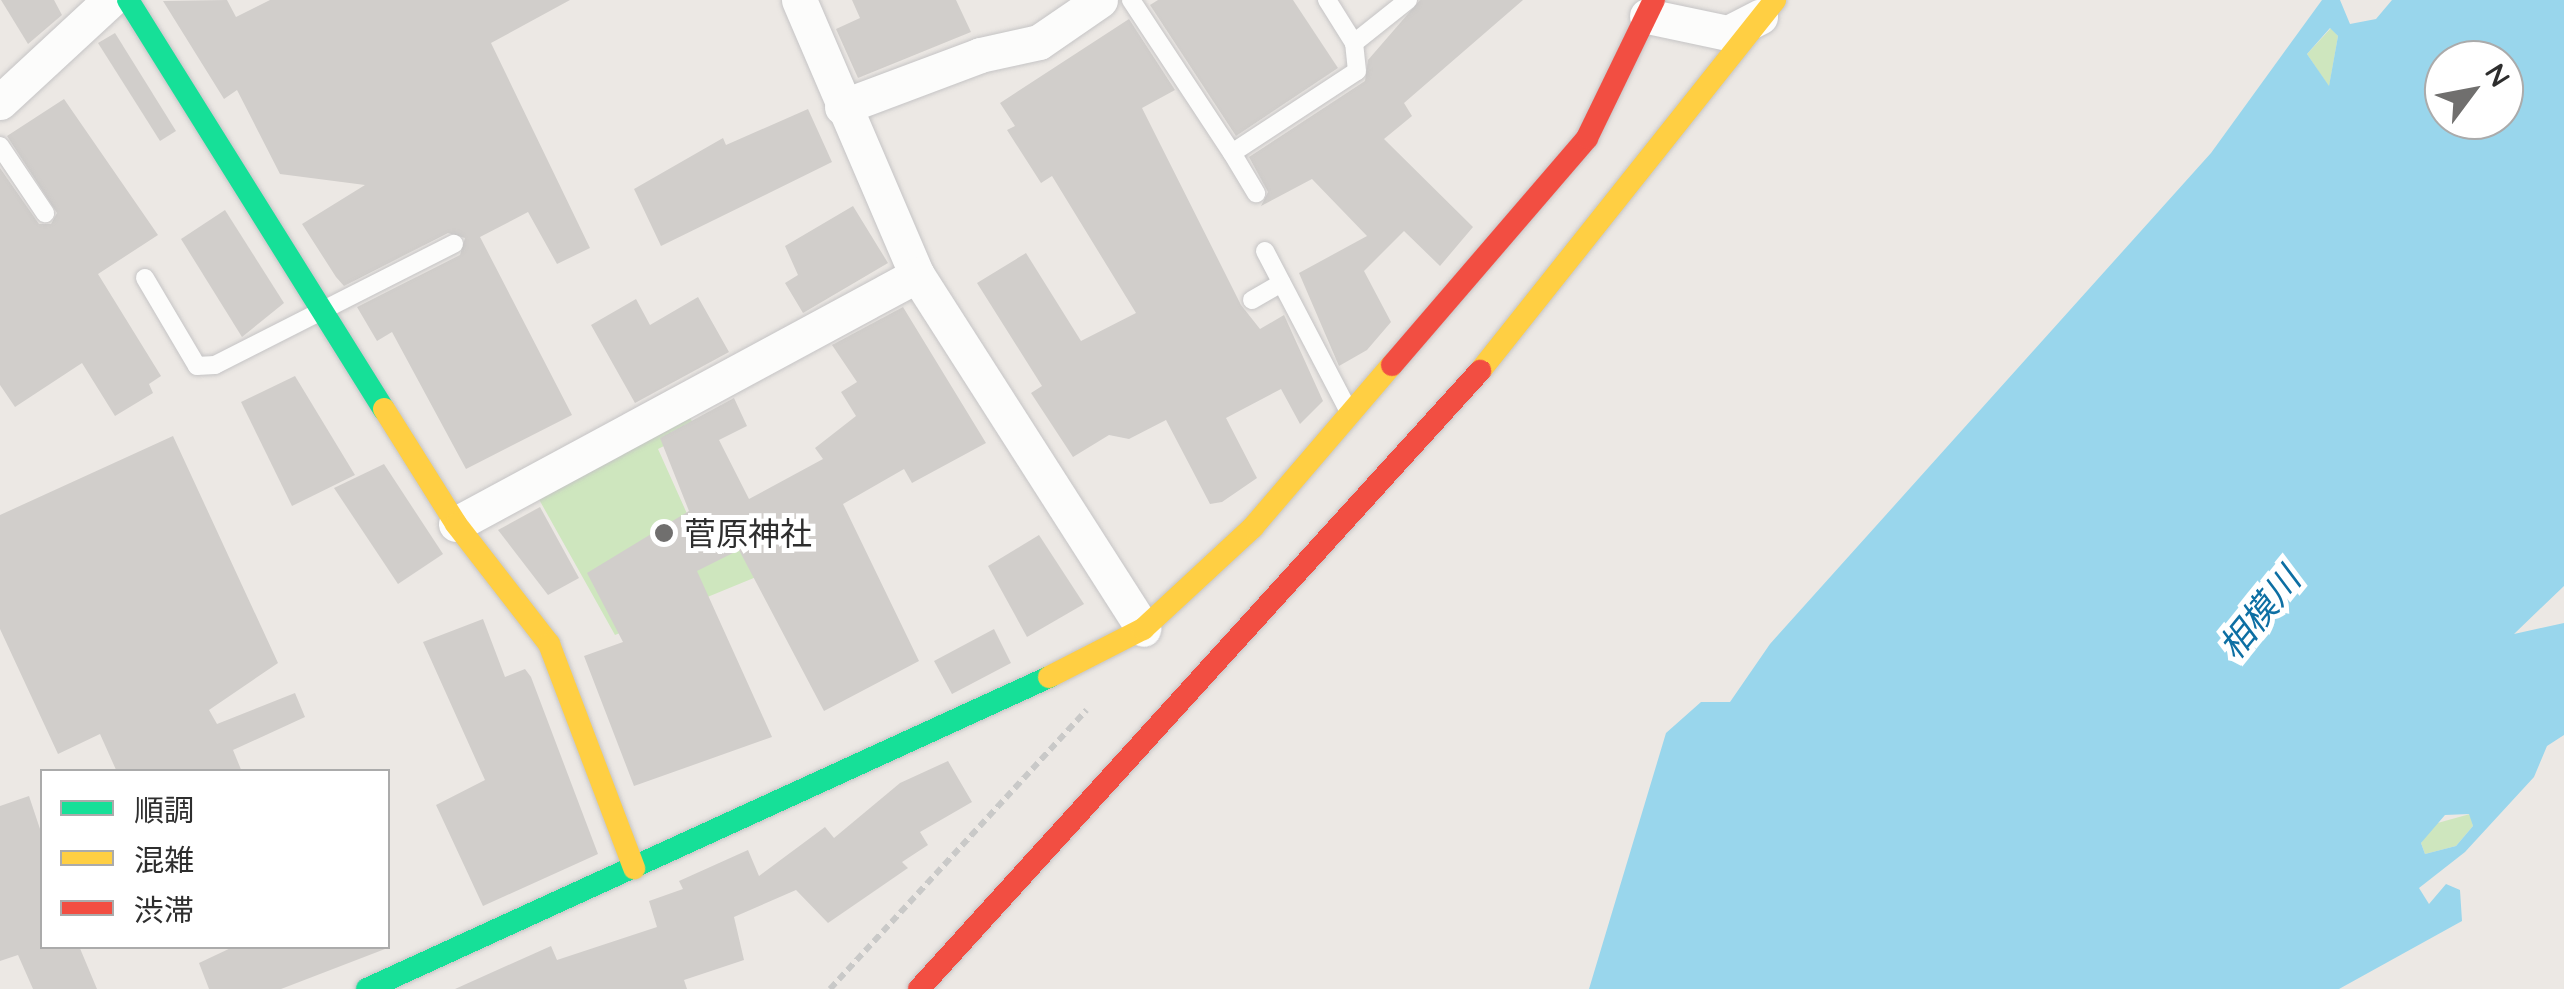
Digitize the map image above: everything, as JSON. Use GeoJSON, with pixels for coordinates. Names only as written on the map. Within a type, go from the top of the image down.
{"type":"FeatureCollection","features":[{"type":"Feature","properties":{"kind":"street"},"geometry":{"type":"LineString","coordinates":[[0,102],[110,0]]}},
{"type":"Feature","properties":{"kind":"street"},"geometry":{"type":"LineString","coordinates":[[128,0],[456,524],[549,644],[634,868]]}},
{"type":"Feature","properties":{"kind":"street"},"geometry":{"type":"LineString","coordinates":[[799,0],[917,275],[1143,629]]}},
{"type":"Feature","properties":{"kind":"street"},"geometry":{"type":"LineString","coordinates":[[842,107],[980,54],[1039,42],[1100,0]]}},
{"type":"Feature","properties":{"kind":"street"},"geometry":{"type":"LineString","coordinates":[[367,989],[934,736],[1143,629],[1208,576],[1352,417],[1587,138],[1650,8],[1728,33],[1768,8]]}},
{"type":"Feature","properties":{"kind":"street"},"geometry":{"type":"LineString","coordinates":[[919,989],[1523,324],[1768,8]]}},
{"type":"Feature","properties":{"kind":"street"},"geometry":{"type":"LineString","coordinates":[[456,524],[917,275]]}},
{"type":"Feature","properties":{"kind":"lane"},"geometry":{"type":"LineString","coordinates":[[1132,0],[1256,193]]}},
{"type":"Feature","properties":{"kind":"lane"},"geometry":{"type":"LineString","coordinates":[[1232,154],[1357,71],[1354,44],[1327,0]]}},
{"type":"Feature","properties":{"kind":"lane"},"geometry":{"type":"LineString","coordinates":[[1354,44],[1408,0]]}},
{"type":"Feature","properties":{"kind":"lane"},"geometry":{"type":"LineString","coordinates":[[0,146],[46,213]]}},
{"type":"Feature","properties":{"kind":"lane"},"geometry":{"type":"LineString","coordinates":[[145,278],[198,366],[323,312],[454,244]]}},
{"type":"Feature","properties":{"kind":"lane"},"geometry":{"type":"LineString","coordinates":[[1264,251],[1352,417]]}},
{"type":"Feature","properties":{"kind":"lane"},"geometry":{"type":"LineString","coordinates":[[1252,300],[1282,283]]}},
{"type":"Feature","properties":{"kind":"path"},"geometry":{"type":"LineString","coordinates":[[830,989],[991,822],[1094,701]]}},
{"type":"Feature","properties":{"kind":"green space"},"geometry":{"type":"Polygon","coordinates":[[[2331,28],[2338,36],[2329,87],[2307,54],[2331,28]]]}},
{"type":"Feature","properties":{"kind":"green space"},"geometry":{"type":"Polygon","coordinates":[[[688,413],[696,430],[658,449],[693,527],[733,512],[761,575],[615,635],[536,494],[688,413]]]}},
{"type":"Feature","properties":{"kind":"green space"},"geometry":{"type":"Polygon","coordinates":[[[2470,814],[2473,826],[2456,846],[2425,854],[2421,843],[2434,824],[2470,814]]]}},
{"type":"Feature","properties":{"kind":"water","name":"相模川"},"geometry":{"type":"Polygon","coordinates":[[[2322,0],[2340,0],[2350,24],[2376,19],[2392,0],[2564,0],[2564,586],[2514,634],[2564,623],[2564,735],[2547,746],[2534,777],[2465,852],[2419,888],[2429,904],[2446,884],[2460,890],[2462,921],[2339,989],[1589,989],[1666,733],[1701,702],[1730,702],[1770,644],[2211,153],[2322,0]],[[2330,28],[2307,54],[2329,86],[2338,36],[2330,28]],[[2469,814],[2445,815],[2421,843],[2425,854],[2456,846],[2473,826],[2469,814]]]}},
{"type":"Feature","properties":{"kind":"building"},"geometry":{"type":"Polygon","coordinates":[[[1,0],[54,0],[62,15],[28,44],[1,0]]]}},
{"type":"Feature","properties":{"kind":"building"},"geometry":{"type":"Polygon","coordinates":[[[227,0],[236,17],[270,0],[570,0],[491,43],[590,248],[557,264],[528,212],[480,237],[572,415],[466,469],[392,332],[377,341],[357,307],[460,255],[465,238],[448,233],[344,286],[302,224],[365,185],[280,174],[237,90],[224,99],[163,1],[227,0]]]}},
{"type":"Feature","properties":{"kind":"building"},"geometry":{"type":"Polygon","coordinates":[[[852,0],[956,0],[971,32],[858,78],[836,29],[860,18],[852,0]]]}},
{"type":"Feature","properties":{"kind":"building"},"geometry":{"type":"Polygon","coordinates":[[[1158,0],[1293,0],[1338,68],[1236,136],[1150,5],[1158,0]]]}},
{"type":"Feature","properties":{"kind":"building"},"geometry":{"type":"Polygon","coordinates":[[[1420,0],[1523,0],[1404,103],[1412,116],[1384,139],[1473,227],[1440,266],[1404,231],[1364,271],[1391,322],[1367,350],[1339,366],[1299,273],[1367,236],[1312,179],[1261,206],[1268,192],[1249,157],[1365,81],[1368,60],[1420,0]]]}},
{"type":"Feature","properties":{"kind":"building"},"geometry":{"type":"Polygon","coordinates":[[[1129,19],[1175,90],[1142,108],[1241,305],[1260,329],[1284,315],[1323,401],[1300,424],[1281,389],[1226,418],[1257,478],[1222,502],[1210,504],[1166,420],[1129,439],[1109,435],[1073,457],[1031,393],[1042,386],[977,283],[1026,253],[1081,341],[1136,313],[1052,176],[1041,183],[1007,130],[1015,126],[1000,103],[1129,19]]]}},
{"type":"Feature","properties":{"kind":"building"},"geometry":{"type":"Polygon","coordinates":[[[115,33],[176,131],[160,141],[98,43],[115,33]]]}},
{"type":"Feature","properties":{"kind":"building"},"geometry":{"type":"Polygon","coordinates":[[[64,99],[158,235],[98,274],[161,376],[149,384],[153,393],[115,416],[82,363],[15,407],[0,385],[0,168],[39,224],[51,224],[57,213],[7,136],[64,99]]]}},
{"type":"Feature","properties":{"kind":"building"},"geometry":{"type":"Polygon","coordinates":[[[808,109],[832,162],[661,246],[634,189],[723,138],[726,145],[808,109]]]}},
{"type":"Feature","properties":{"kind":"building"},"geometry":{"type":"Polygon","coordinates":[[[853,206],[888,263],[803,313],[785,283],[798,275],[785,246],[853,206]]]}},
{"type":"Feature","properties":{"kind":"building"},"geometry":{"type":"Polygon","coordinates":[[[225,210],[284,303],[242,337],[181,239],[225,210]]]}},
{"type":"Feature","properties":{"kind":"building"},"geometry":{"type":"Polygon","coordinates":[[[698,297],[729,352],[635,403],[591,325],[636,299],[650,325],[698,297]]]}},
{"type":"Feature","properties":{"kind":"building"},"geometry":{"type":"Polygon","coordinates":[[[903,307],[986,443],[912,483],[904,469],[843,504],[919,661],[824,711],[739,550],[697,571],[772,737],[634,786],[584,656],[623,642],[587,573],[689,511],[660,438],[734,398],[747,426],[719,440],[749,499],[823,459],[815,448],[856,416],[841,392],[857,382],[832,345],[903,307]]]}},
{"type":"Feature","properties":{"kind":"building"},"geometry":{"type":"Polygon","coordinates":[[[295,376],[355,475],[292,506],[241,402],[295,376]]]}},
{"type":"Feature","properties":{"kind":"building"},"geometry":{"type":"Polygon","coordinates":[[[173,436],[278,663],[209,710],[217,724],[295,693],[305,717],[233,750],[241,769],[116,769],[100,734],[58,754],[0,629],[0,515],[173,436]]]}},
{"type":"Feature","properties":{"kind":"building"},"geometry":{"type":"Polygon","coordinates":[[[384,464],[443,554],[398,584],[334,488],[384,464]]]}},
{"type":"Feature","properties":{"kind":"building"},"geometry":{"type":"Polygon","coordinates":[[[540,507],[579,578],[548,595],[498,530],[540,507]]]}},
{"type":"Feature","properties":{"kind":"building"},"geometry":{"type":"Polygon","coordinates":[[[1039,535],[1084,604],[1027,637],[988,566],[1039,535]]]}},
{"type":"Feature","properties":{"kind":"building"},"geometry":{"type":"Polygon","coordinates":[[[483,619],[505,677],[525,669],[531,677],[598,854],[483,906],[436,805],[485,780],[423,642],[483,619]]]}},
{"type":"Feature","properties":{"kind":"building"},"geometry":{"type":"Polygon","coordinates":[[[994,629],[1011,663],[952,694],[934,661],[994,629]]]}},
{"type":"Feature","properties":{"kind":"building"},"geometry":{"type":"Polygon","coordinates":[[[948,761],[972,802],[920,832],[928,845],[902,862],[908,868],[828,923],[796,890],[734,917],[744,960],[684,980],[687,989],[455,989],[551,946],[557,960],[657,927],[649,901],[683,889],[679,881],[748,850],[759,876],[825,827],[834,838],[900,783],[948,761]]]}},
{"type":"Feature","properties":{"kind":"building"},"geometry":{"type":"Polygon","coordinates":[[[29,796],[40,829],[40,949],[80,949],[97,989],[33,989],[18,955],[0,961],[0,806],[29,796]]]}},
{"type":"Feature","properties":{"kind":"building"},"geometry":{"type":"Polygon","coordinates":[[[229,949],[385,949],[281,989],[209,989],[199,963],[229,949]]]}},
{"type":"Feature","properties":{"kind":"traffic: fast"},"geometry":{"type":"LineString","coordinates":[[128,0],[384,409]]}},
{"type":"Feature","properties":{"kind":"traffic: fast"},"geometry":{"type":"LineString","coordinates":[[367,989],[1049,677]]}},
{"type":"Feature","properties":{"kind":"traffic: slow"},"geometry":{"type":"LineString","coordinates":[[1480,371],[1775,0]]}},
{"type":"Feature","properties":{"kind":"traffic: slow"},"geometry":{"type":"LineString","coordinates":[[1049,677],[1143,629],[1253,527],[1392,365]]}},
{"type":"Feature","properties":{"kind":"traffic: slow"},"geometry":{"type":"LineString","coordinates":[[384,409],[456,524],[549,644],[634,868]]}},
{"type":"Feature","properties":{"kind":"traffic: jam"},"geometry":{"type":"LineString","coordinates":[[1392,365],[1587,138],[1654,0]]}},
{"type":"Feature","properties":{"kind":"traffic: jam"},"geometry":{"type":"LineString","coordinates":[[919,989],[1480,371]]}},
{"type":"Feature","properties":{"kind":"place","name":"菅原神社"},"geometry":{"type":"Point","coordinates":[664,533]}}]}
